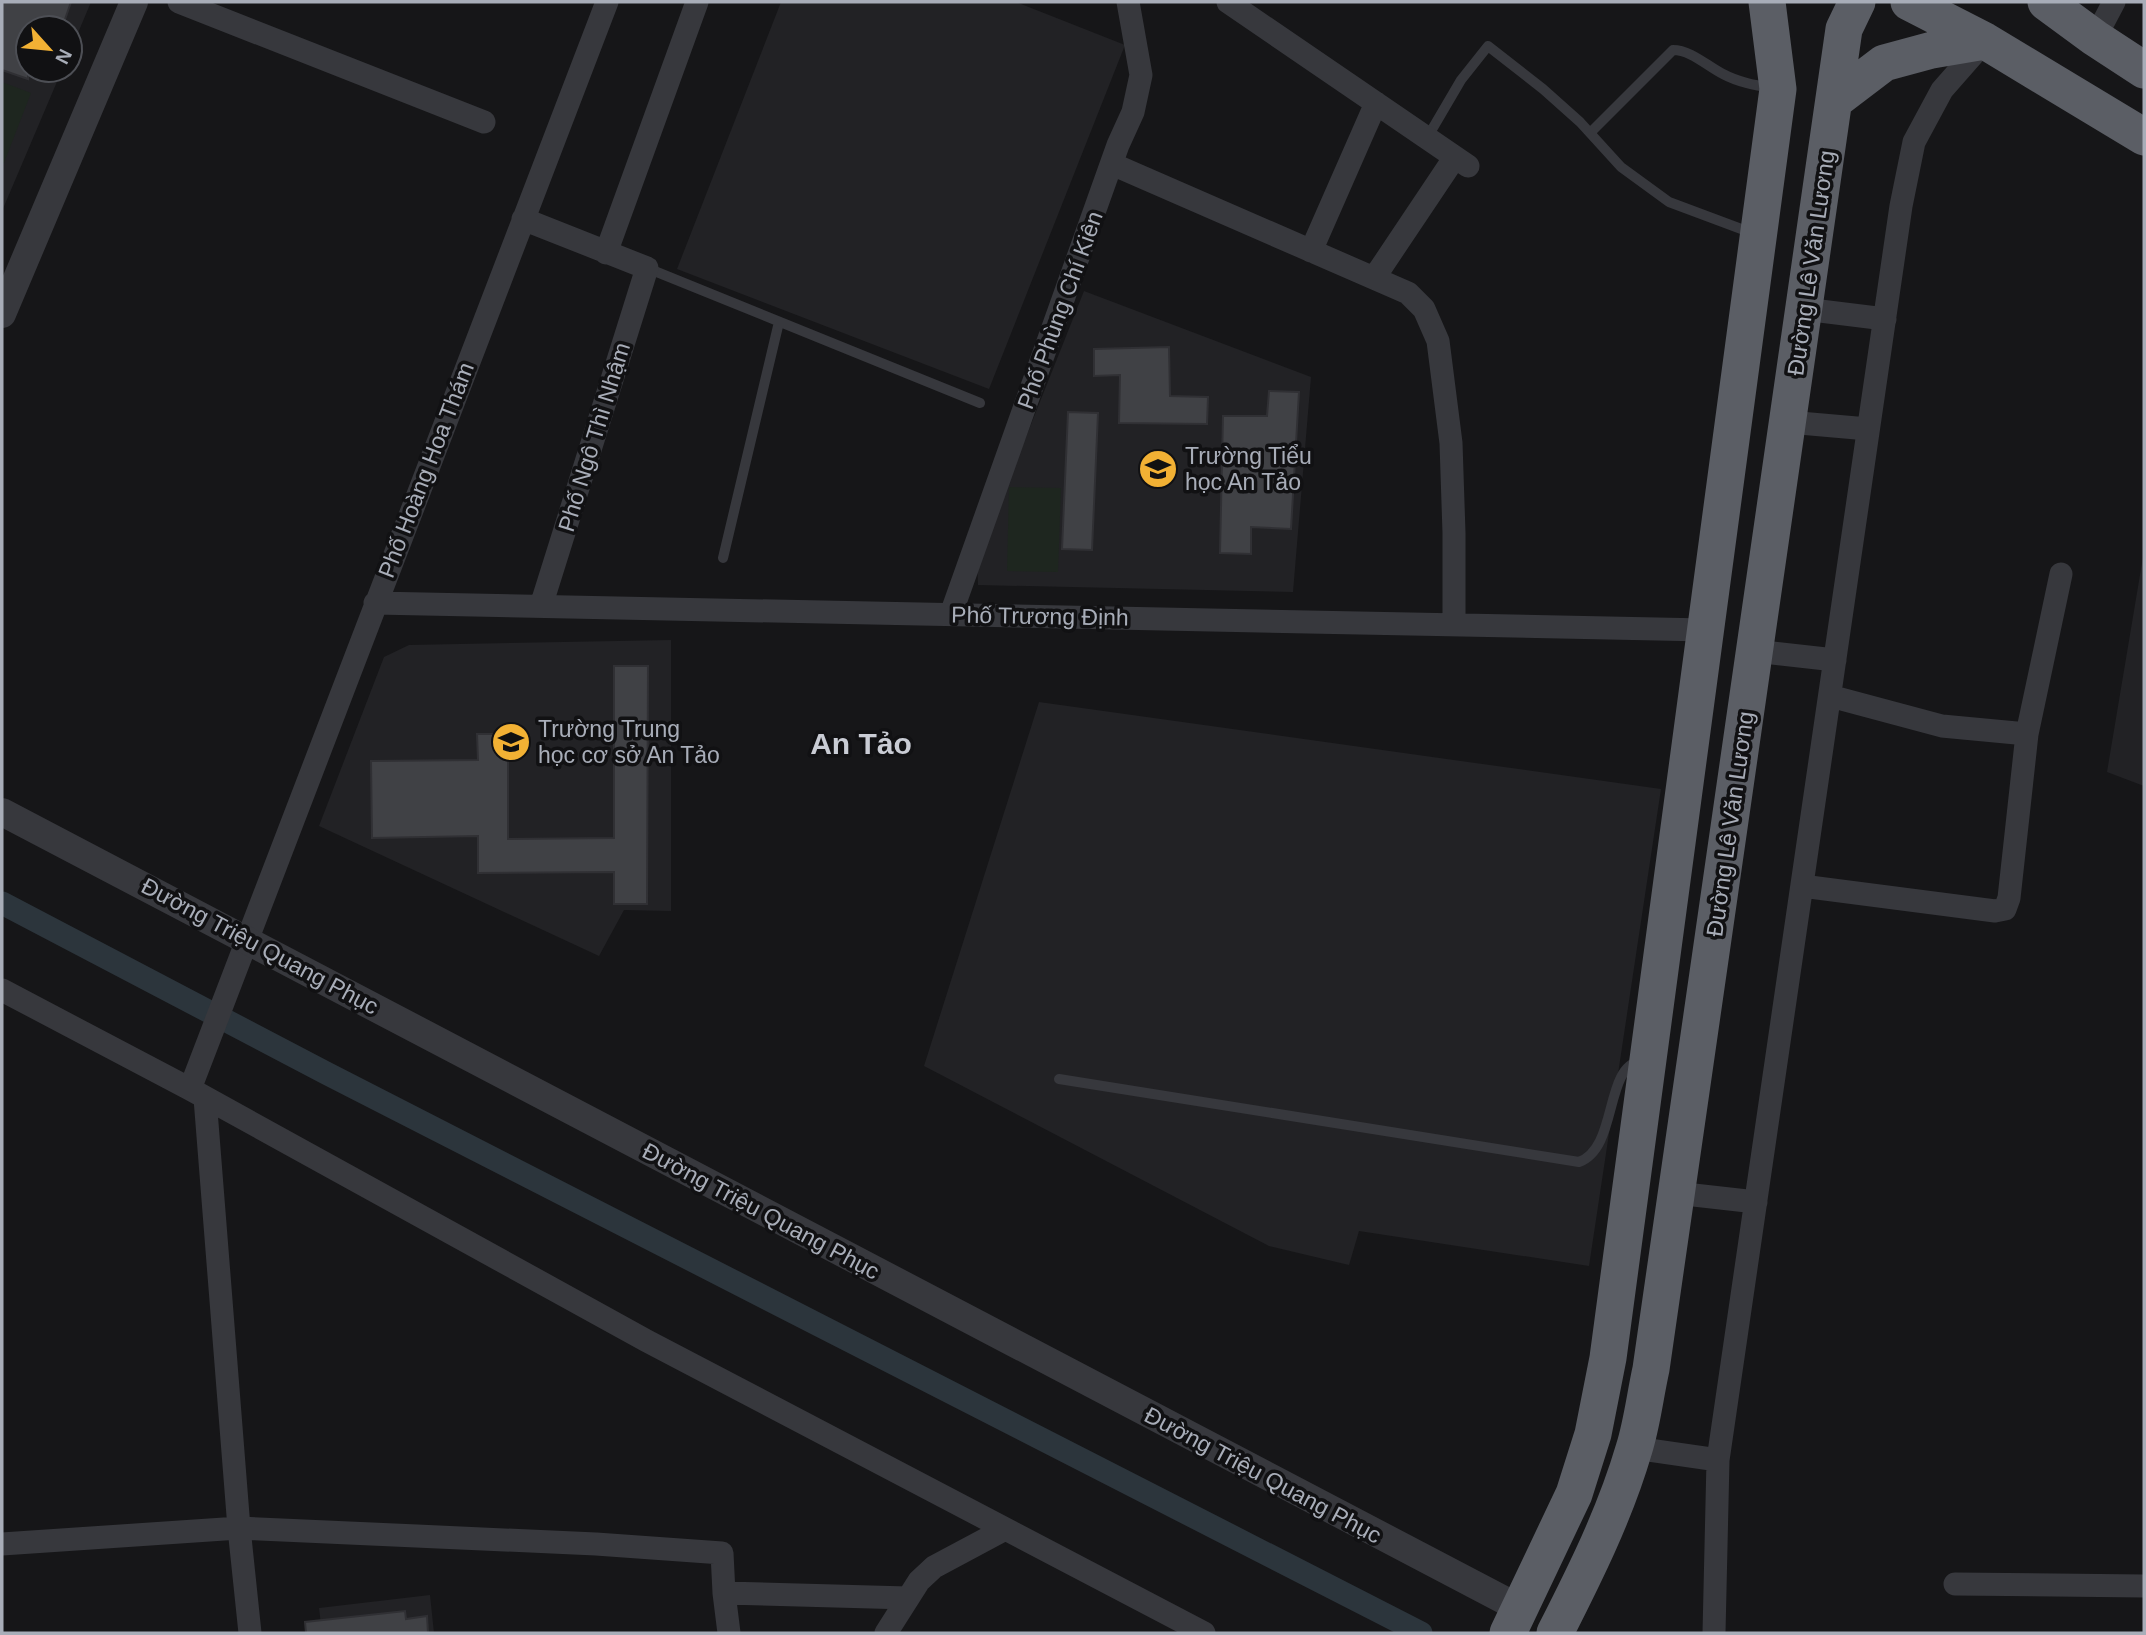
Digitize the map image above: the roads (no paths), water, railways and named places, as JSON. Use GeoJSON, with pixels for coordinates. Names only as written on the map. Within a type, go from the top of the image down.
{"type":"FeatureCollection","features":[{"type":"Feature","properties":{"kind":"highway"},"geometry":{"type":"LineString","coordinates":[[1513,1624],[1574,1494],[1593,1434],[1608,1358],[1778,89],[1767,2]]}},
{"type":"Feature","properties":{"kind":"highway","name":"Đường Lê Văn Lương"},"geometry":{"type":"LineString","coordinates":[[1555,1633],[1589,1567],[1635,1448],[1651,1369],[1844,29],[1857,2]]}},
{"type":"Feature","properties":{"kind":"highway"},"geometry":{"type":"LineString","coordinates":[[1909,2],[1985,40],[2144,137]]}},
{"type":"Feature","properties":{"kind":"highway"},"geometry":{"type":"LineString","coordinates":[[2046,2],[2144,70]]}},
{"type":"Feature","properties":{"kind":"highway"},"geometry":{"type":"LineString","coordinates":[[1835,101],[1884,64],[1932,50],[1985,40]]}},
{"type":"Feature","properties":{"kind":"street"},"geometry":{"type":"LineString","coordinates":[[2,314],[134,2]]}},
{"type":"Feature","properties":{"kind":"street"},"geometry":{"type":"LineString","coordinates":[[179,2],[484,122]]}},
{"type":"Feature","properties":{"kind":"street","name":"Phố Hoàng Hoa Thám"},"geometry":{"type":"LineString","coordinates":[[197,1093],[204,1052],[246,938],[607,2]]}},
{"type":"Feature","properties":{"kind":"street"},"geometry":{"type":"LineString","coordinates":[[606,253],[697,2]]}},
{"type":"Feature","properties":{"kind":"street","name":"Phố Phùng Chí Kiên"},"geometry":{"type":"LineString","coordinates":[[951,614],[1133,112],[1141,75],[1128,2]]}},
{"type":"Feature","properties":{"kind":"street"},"geometry":{"type":"LineString","coordinates":[[1228,2],[1461,162],[1374,278]]}},
{"type":"Feature","properties":{"kind":"street"},"geometry":{"type":"LineString","coordinates":[[2095,38],[2114,2]]}},
{"type":"Feature","properties":{"kind":"street"},"geometry":{"type":"LineString","coordinates":[[1714,1633],[1718,1460],[1901,206],[1914,142],[1942,90],[1985,40]]}},
{"type":"Feature","properties":{"kind":"street"},"geometry":{"type":"LineString","coordinates":[[1311,251],[1377,103]]}},
{"type":"Feature","properties":{"kind":"street"},"geometry":{"type":"LineString","coordinates":[[1112,164],[1408,293],[1424,309],[1438,341],[1451,443],[1454,625]]}},
{"type":"Feature","properties":{"kind":"street"},"geometry":{"type":"LineString","coordinates":[[523,219],[647,268]]}},
{"type":"Feature","properties":{"kind":"street","name":"Phố Ngô Thì Nhậm"},"geometry":{"type":"LineString","coordinates":[[541,606],[647,268]]}},
{"type":"Feature","properties":{"kind":"street"},"geometry":{"type":"LineString","coordinates":[[1804,309],[1885,318]]}},
{"type":"Feature","properties":{"kind":"street"},"geometry":{"type":"LineString","coordinates":[[1788,422],[1868,429]]}},
{"type":"Feature","properties":{"kind":"street"},"geometry":{"type":"LineString","coordinates":[[1802,886],[1995,911],[2005,909],[2009,898],[2027,734],[2061,574]]}},
{"type":"Feature","properties":{"kind":"street","name":"Phố Trương Định"},"geometry":{"type":"LineString","coordinates":[[375,603],[1706,630]]}},
{"type":"Feature","properties":{"kind":"street"},"geometry":{"type":"LineString","coordinates":[[1755,651],[1835,660]]}},
{"type":"Feature","properties":{"kind":"street"},"geometry":{"type":"LineString","coordinates":[[1830,696],[1942,726],[2027,734]]}},
{"type":"Feature","properties":{"kind":"street","name":"Đường Triệu Quang Phục"},"geometry":{"type":"LineString","coordinates":[[2,812],[246,938],[825,1246],[1513,1624]]}},
{"type":"Feature","properties":{"kind":"street"},"geometry":{"type":"LineString","coordinates":[[2,990],[197,1093],[648,1340],[1196,1631]]}},
{"type":"Feature","properties":{"kind":"street"},"geometry":{"type":"LineString","coordinates":[[197,1093],[250,1633]]}},
{"type":"Feature","properties":{"kind":"street"},"geometry":{"type":"LineString","coordinates":[[1676,1193],[1756,1202]]}},
{"type":"Feature","properties":{"kind":"street"},"geometry":{"type":"LineString","coordinates":[[1635,1448],[1718,1460]]}},
{"type":"Feature","properties":{"kind":"street"},"geometry":{"type":"LineString","coordinates":[[2,1544],[239,1528],[596,1544],[722,1553],[729,1633]]}},
{"type":"Feature","properties":{"kind":"street"},"geometry":{"type":"LineString","coordinates":[[886,1633],[919,1581],[934,1567],[1005,1529]]}},
{"type":"Feature","properties":{"kind":"street"},"geometry":{"type":"LineString","coordinates":[[1955,1584],[2144,1586]]}},
{"type":"Feature","properties":{"kind":"street"},"geometry":{"type":"LineString","coordinates":[[724,1593],[908,1598]]}},
{"type":"Feature","properties":{"kind":"lane"},"geometry":{"type":"LineString","coordinates":[[1427,138],[1461,80],[1488,46],[1543,89],[1590,133],[1621,167],[1669,202],[1758,235]]}},
{"type":"Feature","properties":{"kind":"lane"},"geometry":{"type":"LineString","coordinates":[[1590,133],[1673,50],[1682,50],[1724,75],[1747,84],[1778,89]]}},
{"type":"Feature","properties":{"kind":"lane"},"geometry":{"type":"LineString","coordinates":[[647,268],[980,403]]}},
{"type":"Feature","properties":{"kind":"lane"},"geometry":{"type":"LineString","coordinates":[[723,558],[779,321]]}},
{"type":"Feature","properties":{"kind":"lane"},"geometry":{"type":"LineString","coordinates":[[1059,1079],[1579,1162],[1587,1159],[1603,1134],[1623,1072],[1634,1062],[1648,1059]]}},
{"type":"Feature","properties":{"kind":"waterway"},"geometry":{"type":"LineString","coordinates":[[2,903],[326,1073],[1421,1633]]}},
{"type":"Feature","properties":{"kind":"place","name":"Trường Tiểu học An Tảo"},"geometry":{"type":"Point","coordinates":[1158,469]}},
{"type":"Feature","properties":{"kind":"place","name":"Trường Trung học cơ sở An Tảo"},"geometry":{"type":"Point","coordinates":[511,742]}},
{"type":"Feature","properties":{"kind":"district","name":"An Tảo"},"geometry":{"type":"Point","coordinates":[861,744]}}]}
